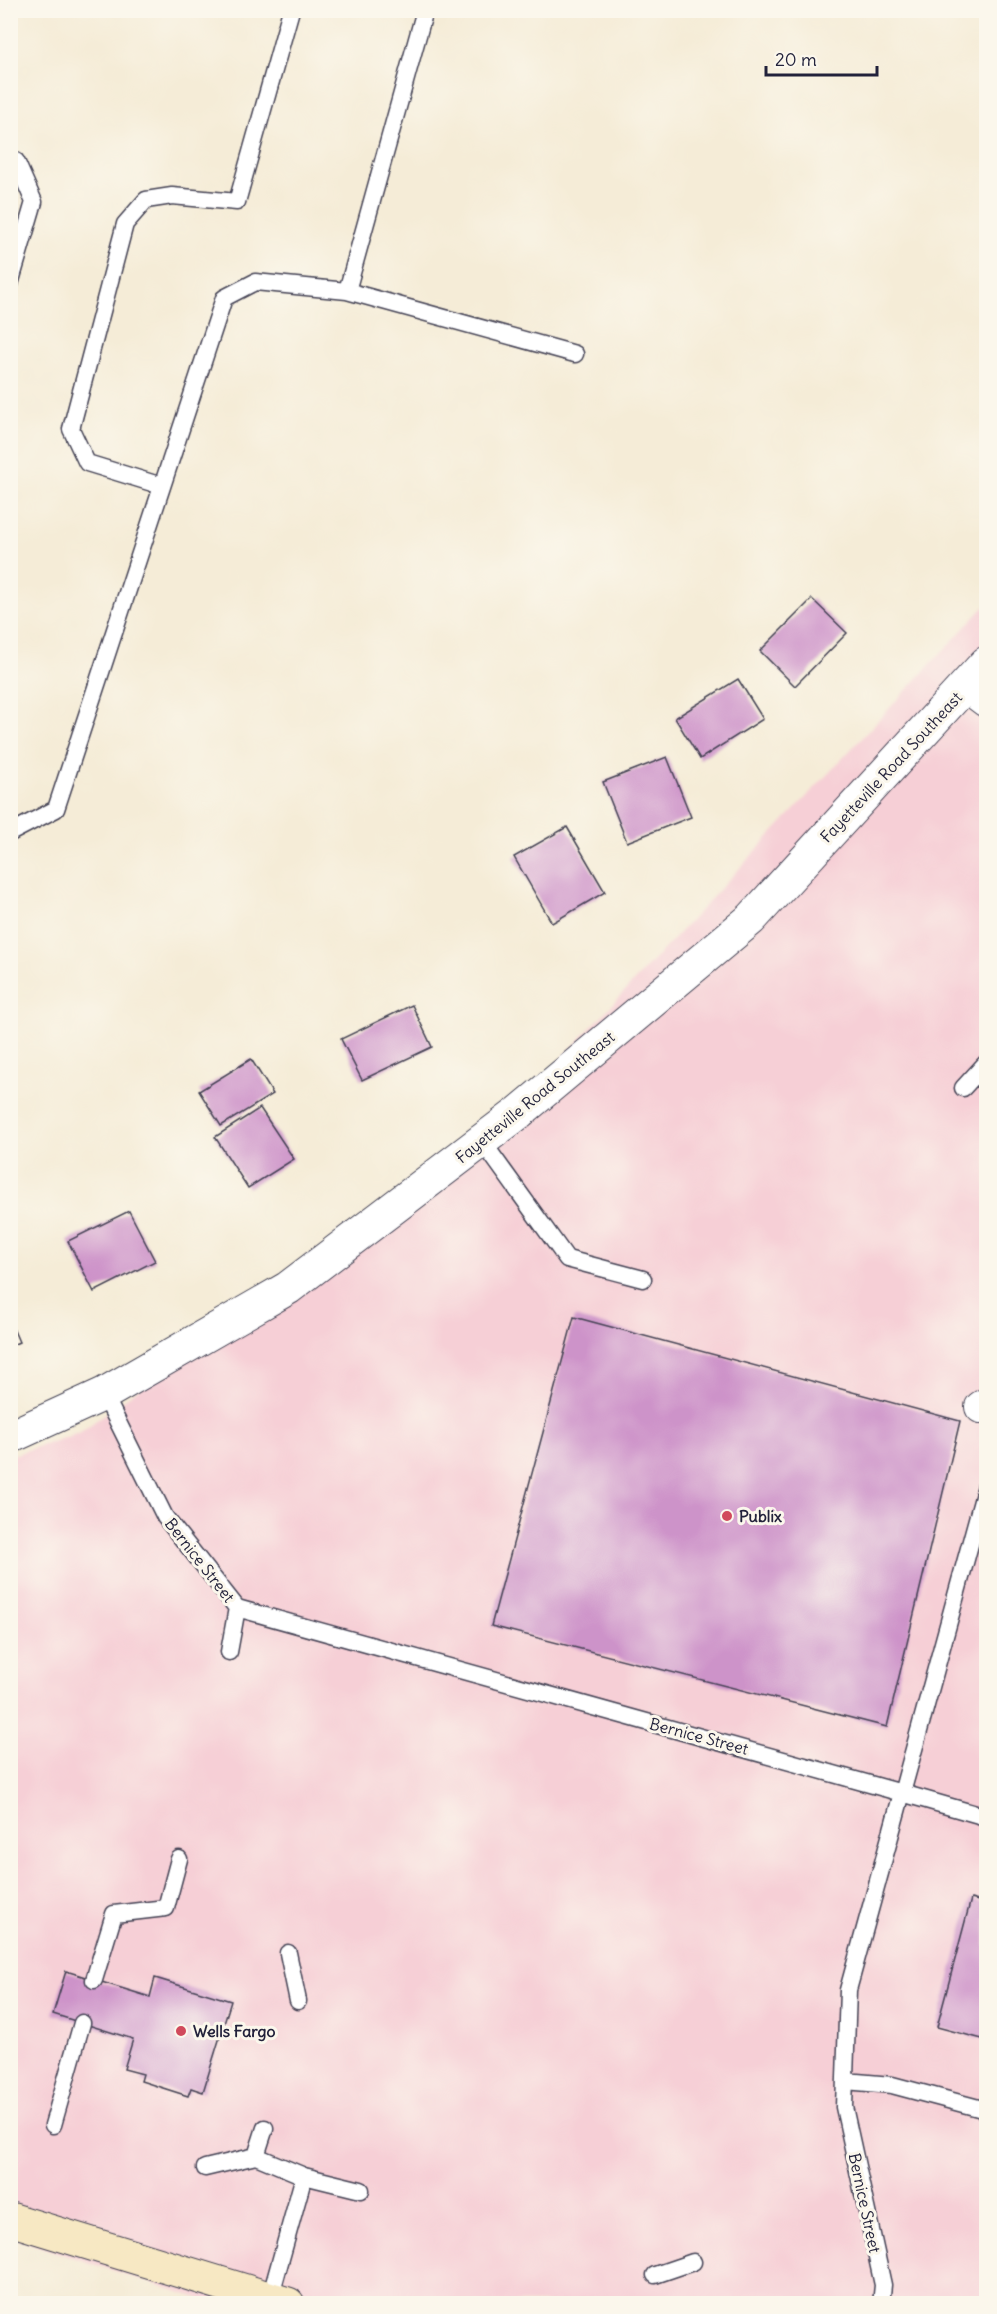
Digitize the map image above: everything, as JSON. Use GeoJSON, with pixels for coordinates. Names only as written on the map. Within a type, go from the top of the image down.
{"type":"FeatureCollection","features":[{"type":"Feature","properties":{"kind":"main road"},"geometry":{"type":"LineString","coordinates":[[10,2219],[279,2301]]}},
{"type":"Feature","properties":{"kind":"street","name":"Fayetteville Road Southeast"},"geometry":{"type":"LineString","coordinates":[[10,1437],[104,1394],[288,1288],[482,1141],[752,919],[980,683]]}},
{"type":"Feature","properties":{"kind":"lane"},"geometry":{"type":"LineString","coordinates":[[162,486],[87,463],[71,429],[125,224],[146,200],[172,196],[237,202],[291,10]]}},
{"type":"Feature","properties":{"kind":"lane"},"geometry":{"type":"LineString","coordinates":[[347,291],[425,10]]}},
{"type":"Feature","properties":{"kind":"lane"},"geometry":{"type":"LineString","coordinates":[[10,159],[16,161],[34,202],[10,284]]}},
{"type":"Feature","properties":{"kind":"lane"},"geometry":{"type":"LineString","coordinates":[[10,833],[56,809],[224,298],[255,282],[347,291],[575,354]]}},
{"type":"Feature","properties":{"kind":"lane"},"geometry":{"type":"LineString","coordinates":[[963,1088],[987,1062]]}},
{"type":"Feature","properties":{"kind":"lane"},"geometry":{"type":"LineString","coordinates":[[482,1141],[567,1259],[643,1279]]}},
{"type":"Feature","properties":{"kind":"lane","name":"Bernice Street"},"geometry":{"type":"LineString","coordinates":[[104,1394],[165,1517],[237,1608],[902,1793],[848,1990],[844,2107],[883,2285],[881,2304]]}},
{"type":"Feature","properties":{"kind":"lane"},"geometry":{"type":"LineString","coordinates":[[987,1486],[902,1793],[987,1817]]}},
{"type":"Feature","properties":{"kind":"lane"},"geometry":{"type":"LineString","coordinates":[[229,1652],[237,1608]]}},
{"type":"Feature","properties":{"kind":"lane"},"geometry":{"type":"LineString","coordinates":[[94,1980],[114,1914],[166,1908],[179,1859]]}},
{"type":"Feature","properties":{"kind":"lane"},"geometry":{"type":"LineString","coordinates":[[288,1953],[298,2001]]}},
{"type":"Feature","properties":{"kind":"lane"},"geometry":{"type":"LineString","coordinates":[[54,2125],[82,2023]]}},
{"type":"Feature","properties":{"kind":"lane"},"geometry":{"type":"LineString","coordinates":[[845,2081],[892,2085],[987,2110]]}},
{"type":"Feature","properties":{"kind":"lane"},"geometry":{"type":"LineString","coordinates":[[256,2156],[265,2128]]}},
{"type":"Feature","properties":{"kind":"lane"},"geometry":{"type":"LineString","coordinates":[[205,2168],[256,2156],[304,2176],[361,2190]]}},
{"type":"Feature","properties":{"kind":"lane"},"geometry":{"type":"LineString","coordinates":[[279,2301],[304,2176]]}},
{"type":"Feature","properties":{"kind":"lane"},"geometry":{"type":"LineString","coordinates":[[655,2275],[693,2262]]}},
{"type":"Feature","properties":{"kind":"shaded area"},"geometry":{"type":"Polygon","coordinates":[[[986,605],[986,2303],[213,2303],[11,2237],[10,1456],[79,1433],[507,1117],[986,605]]]}},
{"type":"Feature","properties":{"kind":"building"},"geometry":{"type":"Polygon","coordinates":[[[812,599],[847,633],[795,686],[760,651],[812,599]]]}},
{"type":"Feature","properties":{"kind":"building"},"geometry":{"type":"Polygon","coordinates":[[[738,679],[763,719],[700,759],[675,718],[738,679]]]}},
{"type":"Feature","properties":{"kind":"building"},"geometry":{"type":"Polygon","coordinates":[[[667,757],[691,817],[627,842],[603,782],[667,757]]]}},
{"type":"Feature","properties":{"kind":"building"},"geometry":{"type":"Polygon","coordinates":[[[567,827],[605,892],[552,923],[514,857],[567,827]]]}},
{"type":"Feature","properties":{"kind":"building"},"geometry":{"type":"Polygon","coordinates":[[[412,1005],[432,1047],[362,1080],[341,1039],[412,1005]]]}},
{"type":"Feature","properties":{"kind":"building"},"geometry":{"type":"Polygon","coordinates":[[[251,1059],[273,1094],[221,1126],[199,1091],[251,1059]]]}},
{"type":"Feature","properties":{"kind":"building"},"geometry":{"type":"Polygon","coordinates":[[[260,1108],[294,1159],[248,1188],[215,1137],[260,1108]]]}},
{"type":"Feature","properties":{"kind":"building"},"geometry":{"type":"Polygon","coordinates":[[[129,1211],[155,1261],[94,1292],[68,1241],[129,1211]]]}},
{"type":"Feature","properties":{"kind":"building"},"geometry":{"type":"Polygon","coordinates":[[[574,1317],[960,1421],[887,1727],[491,1626],[574,1317]]]}},
{"type":"Feature","properties":{"kind":"building"},"geometry":{"type":"Polygon","coordinates":[[[10,1321],[19,1342],[10,1346],[10,1321]]]}},
{"type":"Feature","properties":{"kind":"building"},"geometry":{"type":"Polygon","coordinates":[[[971,1899],[986,1903],[986,2040],[937,2027],[971,1899]]]}},
{"type":"Feature","properties":{"kind":"building"},"geometry":{"type":"Polygon","coordinates":[[[66,1971],[150,1997],[155,1978],[231,2001],[203,2092],[191,2088],[188,2096],[141,2081],[143,2074],[124,2069],[133,2039],[53,2014],[66,1971]]]}},
{"type":"Feature","properties":{"kind":"place","name":"Publix"},"geometry":{"type":"Point","coordinates":[727,1516]}},
{"type":"Feature","properties":{"kind":"place","name":"Wells Fargo"},"geometry":{"type":"Point","coordinates":[181,2031]}}]}
